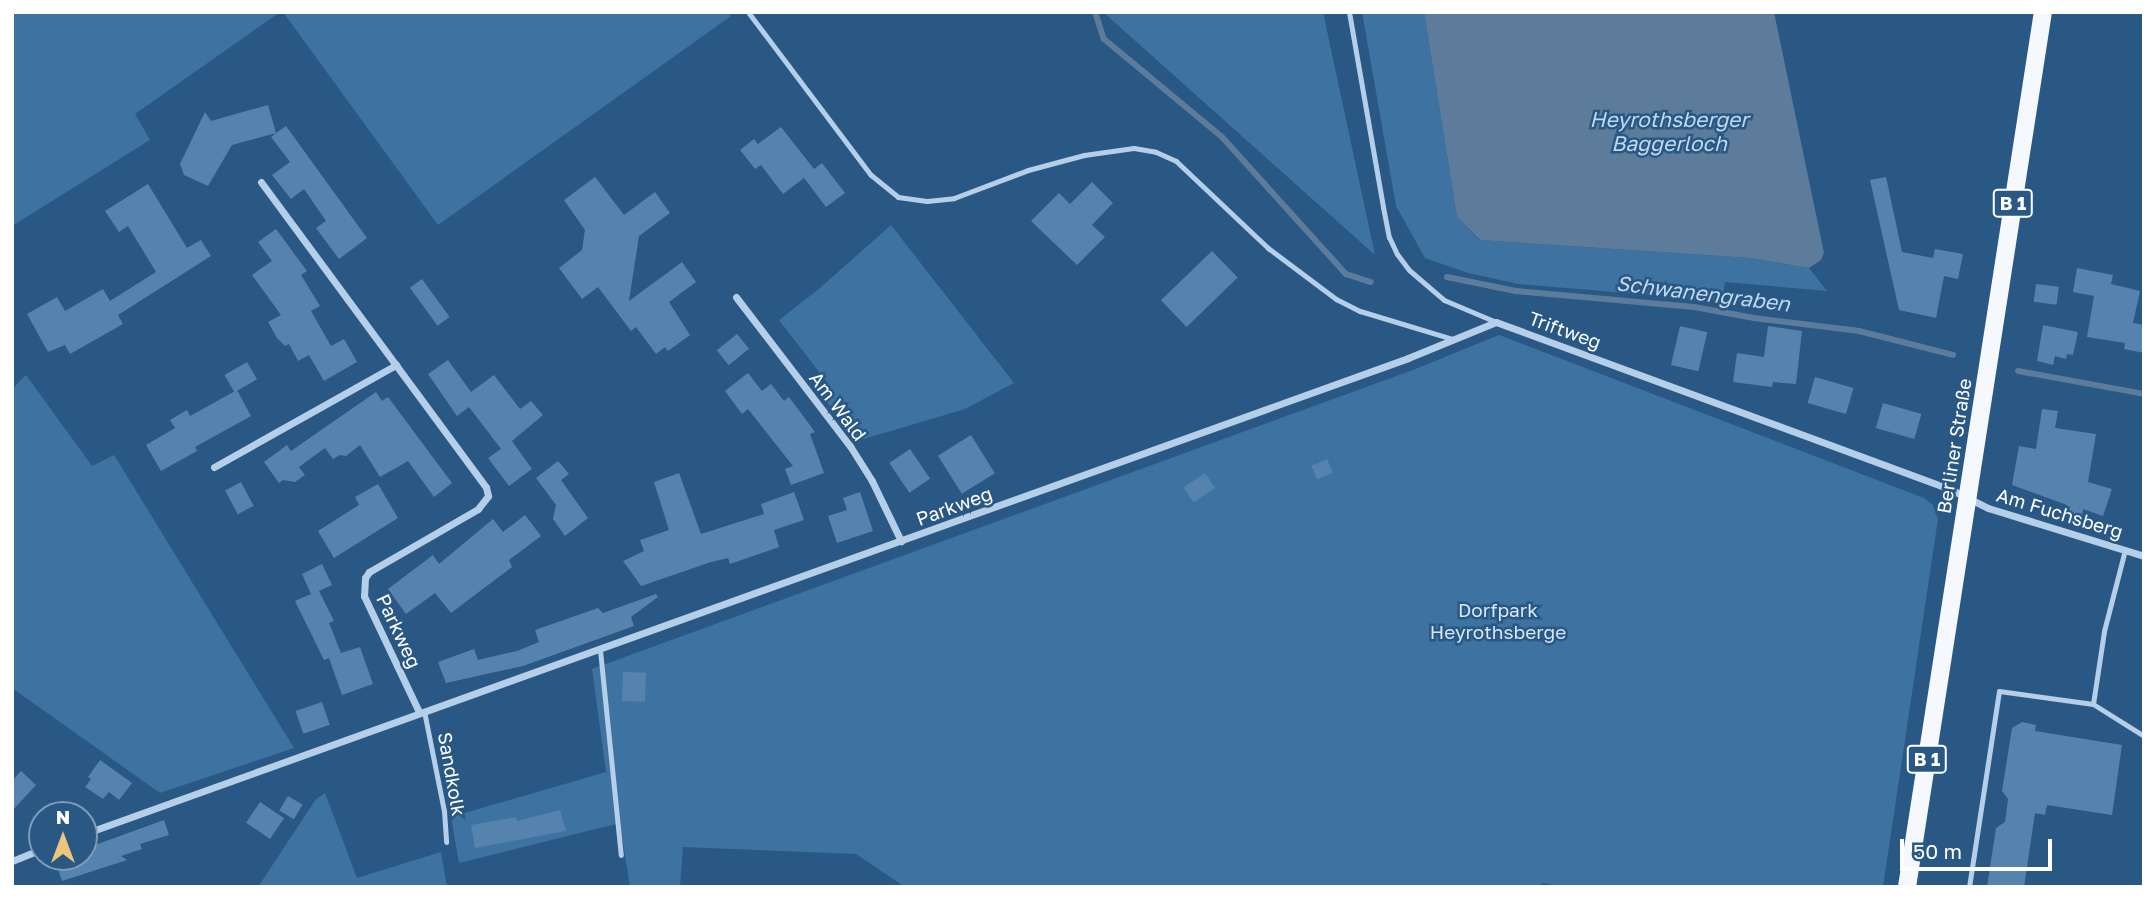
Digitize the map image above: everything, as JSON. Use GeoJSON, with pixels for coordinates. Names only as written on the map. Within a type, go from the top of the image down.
{"type":"FeatureCollection","features":[{"type":"Feature","properties":{"kind":"main road","name":"Berliner Straße"},"geometry":{"type":"LineString","coordinates":[[1907,887],[2043,12]]}},
{"type":"Feature","properties":{"kind":"street","name":"Parkweg"},"geometry":{"type":"LineString","coordinates":[[261,182],[479,474],[488,496],[478,509],[369,572],[365,578],[364,596],[422,711]]}},
{"type":"Feature","properties":{"kind":"street","name":"Am Wald"},"geometry":{"type":"LineString","coordinates":[[736,297],[850,446],[872,481],[901,541]]}},
{"type":"Feature","properties":{"kind":"street","name":"Parkweg"},"geometry":{"type":"LineString","coordinates":[[98,829],[901,541],[1496,322]]}},
{"type":"Feature","properties":{"kind":"street","name":"Triftweg"},"geometry":{"type":"LineString","coordinates":[[1496,322],[1968,498]]}},
{"type":"Feature","properties":{"kind":"street"},"geometry":{"type":"LineString","coordinates":[[214,467],[396,365]]}},
{"type":"Feature","properties":{"kind":"street","name":"Am Fuchsberg"},"geometry":{"type":"LineString","coordinates":[[1968,498],[1988,508],[2144,556]]}},
{"type":"Feature","properties":{"kind":"lane"},"geometry":{"type":"LineString","coordinates":[[748,12],[871,175],[898,197],[927,201],[954,198],[1028,170],[1084,155],[1134,148],[1156,152],[1176,161],[1268,248],[1325,292],[1360,311],[1453,339]]}},
{"type":"Feature","properties":{"kind":"lane","name":"Triftweg"},"geometry":{"type":"LineString","coordinates":[[1349,12],[1383,207],[1389,237],[1397,254],[1409,270],[1444,300],[1496,322]]}},
{"type":"Feature","properties":{"kind":"lane"},"geometry":{"type":"LineString","coordinates":[[2093,705],[2104,631],[2125,550]]}},
{"type":"Feature","properties":{"kind":"lane"},"geometry":{"type":"LineString","coordinates":[[600,650],[621,855]]}},
{"type":"Feature","properties":{"kind":"lane"},"geometry":{"type":"LineString","coordinates":[[1969,887],[1999,691],[2093,705],[2144,736]]}},
{"type":"Feature","properties":{"kind":"lane","name":"Sandkolk"},"geometry":{"type":"LineString","coordinates":[[422,711],[444,811],[446,842]]}},
{"type":"Feature","properties":{"kind":"green space"},"geometry":{"type":"Polygon","coordinates":[[[12,12],[280,12],[135,114],[150,140],[12,226],[12,12]]]}},
{"type":"Feature","properties":{"kind":"green space"},"geometry":{"type":"Polygon","coordinates":[[[283,12],[728,12],[731,16],[438,225],[283,12]]]}},
{"type":"Feature","properties":{"kind":"green space"},"geometry":{"type":"Polygon","coordinates":[[[1103,12],[1323,12],[1375,255],[1103,12]]]}},
{"type":"Feature","properties":{"kind":"green space"},"geometry":{"type":"Polygon","coordinates":[[[1362,12],[1424,12],[1457,217],[1479,240],[1751,258],[1809,268],[1827,291],[1725,282],[1722,301],[1518,284],[1468,273],[1425,258],[1396,206],[1362,12]]]}},
{"type":"Feature","properties":{"kind":"green space"},"geometry":{"type":"Polygon","coordinates":[[[891,225],[1014,383],[965,409],[857,441],[820,393],[830,386],[779,320],[820,288],[891,225]]]}},
{"type":"Feature","properties":{"kind":"green space","name":"Dorfpark Heyrothsberge"},"geometry":{"type":"Polygon","coordinates":[[[1499,335],[1924,498],[1933,505],[1938,519],[1883,887],[1563,887],[1543,883],[1537,887],[905,887],[856,854],[683,847],[680,887],[630,887],[620,823],[459,863],[451,817],[606,772],[592,669],[1413,370],[1499,335]]]}},
{"type":"Feature","properties":{"kind":"green space"},"geometry":{"type":"Polygon","coordinates":[[[26,375],[92,466],[114,455],[294,748],[160,793],[12,688],[12,389],[26,375]]]}},
{"type":"Feature","properties":{"kind":"green space"},"geometry":{"type":"Polygon","coordinates":[[[325,793],[357,878],[441,852],[447,887],[258,887],[316,799],[325,793]]]}},
{"type":"Feature","properties":{"kind":"water","name":"Heyrothsberger Baggerloch"},"geometry":{"type":"Polygon","coordinates":[[[1424,12],[1774,12],[1824,253],[1821,260],[1809,268],[1751,258],[1480,240],[1457,217],[1424,12]]]}},
{"type":"Feature","properties":{"kind":"building"},"geometry":{"type":"Polygon","coordinates":[[[268,105],[276,133],[232,145],[208,186],[184,175],[180,164],[205,112],[211,121],[268,105]]]}},
{"type":"Feature","properties":{"kind":"building"},"geometry":{"type":"Polygon","coordinates":[[[286,126],[367,238],[339,259],[316,228],[326,221],[304,189],[291,199],[272,175],[290,162],[271,137],[286,126]]]}},
{"type":"Feature","properties":{"kind":"building"},"geometry":{"type":"Polygon","coordinates":[[[781,127],[814,169],[822,163],[845,193],[826,207],[804,178],[783,194],[761,165],[755,169],[740,150],[754,139],[758,144],[781,127]]]}},
{"type":"Feature","properties":{"kind":"building"},"geometry":{"type":"Polygon","coordinates":[[[595,177],[624,215],[655,192],[670,213],[639,236],[629,301],[682,262],[696,282],[669,302],[690,335],[668,351],[665,347],[656,354],[636,327],[631,331],[598,287],[582,299],[559,268],[582,250],[585,230],[564,200],[595,177]]]}},
{"type":"Feature","properties":{"kind":"building"},"geometry":{"type":"Polygon","coordinates":[[[1886,177],[1902,252],[1933,258],[1935,249],[1963,254],[1958,279],[1944,276],[1936,318],[1899,310],[1870,180],[1886,177]]]}},
{"type":"Feature","properties":{"kind":"building"},"geometry":{"type":"Polygon","coordinates":[[[1092,182],[1113,203],[1092,225],[1105,237],[1077,265],[1031,221],[1059,193],[1070,204],[1092,182]]]}},
{"type":"Feature","properties":{"kind":"building"},"geometry":{"type":"Polygon","coordinates":[[[148,184],[187,248],[201,240],[211,256],[118,315],[123,324],[70,354],[65,345],[48,352],[27,314],[57,297],[65,311],[103,289],[110,301],[156,272],[128,226],[119,232],[105,211],[148,184]]]}},
{"type":"Feature","properties":{"kind":"building"},"geometry":{"type":"Polygon","coordinates":[[[276,229],[307,271],[301,275],[320,306],[311,311],[331,346],[344,339],[357,362],[324,381],[309,355],[298,361],[289,344],[285,346],[277,338],[268,322],[281,315],[252,275],[272,261],[258,242],[276,229]]]}},
{"type":"Feature","properties":{"kind":"building"},"geometry":{"type":"Polygon","coordinates":[[[1212,251],[1238,278],[1187,327],[1161,300],[1212,251]]]}},
{"type":"Feature","properties":{"kind":"building"},"geometry":{"type":"Polygon","coordinates":[[[2077,268],[2113,275],[2111,284],[2140,291],[2133,323],[2144,325],[2144,353],[2124,349],[2125,343],[2087,337],[2094,296],[2073,292],[2077,268]]]}},
{"type":"Feature","properties":{"kind":"building"},"geometry":{"type":"Polygon","coordinates":[[[422,279],[450,317],[437,326],[410,288],[422,279]]]}},
{"type":"Feature","properties":{"kind":"building"},"geometry":{"type":"Polygon","coordinates":[[[2036,284],[2059,287],[2057,305],[2034,302],[2036,284]]]}},
{"type":"Feature","properties":{"kind":"building"},"geometry":{"type":"Polygon","coordinates":[[[2043,325],[2078,332],[2073,355],[2067,354],[2066,359],[2055,356],[2053,365],[2037,361],[2043,325]]]}},
{"type":"Feature","properties":{"kind":"building"},"geometry":{"type":"Polygon","coordinates":[[[1680,326],[1707,332],[1698,371],[1671,365],[1680,326]]]}},
{"type":"Feature","properties":{"kind":"building"},"geometry":{"type":"Polygon","coordinates":[[[1768,326],[1802,331],[1796,384],[1773,382],[1772,387],[1733,382],[1737,353],[1764,357],[1768,326]]]}},
{"type":"Feature","properties":{"kind":"building"},"geometry":{"type":"Polygon","coordinates":[[[737,334],[749,349],[729,365],[717,350],[737,334]]]}},
{"type":"Feature","properties":{"kind":"building"},"geometry":{"type":"Polygon","coordinates":[[[448,360],[471,392],[494,375],[520,409],[531,401],[543,415],[512,441],[532,469],[509,486],[488,458],[501,449],[469,407],[457,416],[428,374],[448,360]]]}},
{"type":"Feature","properties":{"kind":"building"},"geometry":{"type":"Polygon","coordinates":[[[247,362],[257,379],[234,392],[224,375],[247,362]]]}},
{"type":"Feature","properties":{"kind":"building"},"geometry":{"type":"Polygon","coordinates":[[[748,373],[762,391],[771,384],[784,401],[789,397],[815,432],[810,434],[824,473],[791,485],[785,469],[793,466],[748,409],[742,414],[725,391],[748,373]]]}},
{"type":"Feature","properties":{"kind":"building"},"geometry":{"type":"Polygon","coordinates":[[[1815,377],[1853,388],[1846,414],[1808,403],[1815,377]]]}},
{"type":"Feature","properties":{"kind":"building"},"geometry":{"type":"Polygon","coordinates":[[[237,390],[251,416],[195,447],[197,451],[161,471],[146,445],[175,428],[170,420],[187,410],[190,416],[237,390]]]}},
{"type":"Feature","properties":{"kind":"building"},"geometry":{"type":"Polygon","coordinates":[[[376,392],[382,401],[388,397],[452,483],[434,497],[408,461],[380,477],[360,445],[346,456],[340,455],[333,459],[325,448],[299,467],[305,475],[295,482],[283,480],[279,483],[264,462],[287,445],[291,451],[376,392]]]}},
{"type":"Feature","properties":{"kind":"building"},"geometry":{"type":"Polygon","coordinates":[[[1883,403],[1921,414],[1914,439],[1876,428],[1883,403]]]}},
{"type":"Feature","properties":{"kind":"building"},"geometry":{"type":"Polygon","coordinates":[[[2042,409],[2058,411],[2055,428],[2096,434],[2088,482],[2112,489],[2103,516],[2083,509],[2082,518],[2066,512],[2067,505],[2012,485],[2019,446],[2036,449],[2042,409]]]}},
{"type":"Feature","properties":{"kind":"building"},"geometry":{"type":"Polygon","coordinates":[[[971,435],[995,473],[962,494],[938,456],[971,435]]]}},
{"type":"Feature","properties":{"kind":"building"},"geometry":{"type":"Polygon","coordinates":[[[910,449],[930,479],[909,493],[889,463],[910,449]]]}},
{"type":"Feature","properties":{"kind":"building"},"geometry":{"type":"Polygon","coordinates":[[[1327,459],[1333,473],[1317,479],[1311,466],[1327,459]]]}},
{"type":"Feature","properties":{"kind":"building"},"geometry":{"type":"Polygon","coordinates":[[[558,461],[569,474],[561,480],[588,518],[565,536],[553,519],[556,505],[536,478],[558,461]]]}},
{"type":"Feature","properties":{"kind":"building"},"geometry":{"type":"Polygon","coordinates":[[[679,473],[701,534],[764,514],[761,504],[794,492],[804,520],[774,530],[779,547],[730,564],[728,558],[711,562],[641,586],[623,561],[644,551],[640,540],[669,530],[654,482],[679,473]]]}},
{"type":"Feature","properties":{"kind":"building"},"geometry":{"type":"Polygon","coordinates":[[[1205,473],[1215,488],[1194,502],[1183,488],[1205,473]]]}},
{"type":"Feature","properties":{"kind":"building"},"geometry":{"type":"Polygon","coordinates":[[[241,482],[254,506],[238,514],[225,490],[241,482]]]}},
{"type":"Feature","properties":{"kind":"building"},"geometry":{"type":"Polygon","coordinates":[[[378,484],[398,518],[334,558],[318,531],[359,505],[355,497],[378,484]]]}},
{"type":"Feature","properties":{"kind":"building"},"geometry":{"type":"Polygon","coordinates":[[[860,492],[873,531],[837,543],[828,516],[847,510],[843,498],[860,492]]]}},
{"type":"Feature","properties":{"kind":"building"},"geometry":{"type":"Polygon","coordinates":[[[525,515],[541,536],[509,560],[512,567],[451,613],[435,593],[406,614],[388,589],[433,555],[439,564],[493,519],[503,532],[525,515]]]}},
{"type":"Feature","properties":{"kind":"building"},"geometry":{"type":"Polygon","coordinates":[[[322,564],[332,585],[319,591],[334,621],[329,623],[341,653],[360,647],[373,684],[342,695],[329,658],[324,660],[295,601],[311,594],[302,574],[322,564]]]}},
{"type":"Feature","properties":{"kind":"building"},"geometry":{"type":"Polygon","coordinates":[[[656,594],[658,597],[631,617],[634,626],[523,666],[446,683],[438,662],[474,649],[478,660],[517,651],[539,642],[535,630],[598,608],[603,613],[656,594]]]}},
{"type":"Feature","properties":{"kind":"building"},"geometry":{"type":"Polygon","coordinates":[[[623,672],[646,673],[645,702],[622,701],[623,672]]]}},
{"type":"Feature","properties":{"kind":"building"},"geometry":{"type":"Polygon","coordinates":[[[322,702],[330,725],[303,734],[296,711],[322,702]]]}},
{"type":"Feature","properties":{"kind":"building"},"geometry":{"type":"Polygon","coordinates":[[[2022,722],[2036,725],[2035,731],[2122,745],[2112,815],[2047,805],[2045,815],[2035,813],[2024,887],[1987,887],[1996,828],[2005,822],[2008,799],[2002,791],[2012,728],[2022,722]]]}},
{"type":"Feature","properties":{"kind":"building"},"geometry":{"type":"Polygon","coordinates":[[[100,760],[132,783],[119,800],[109,792],[103,799],[85,787],[91,779],[88,777],[100,760]]]}},
{"type":"Feature","properties":{"kind":"building"},"geometry":{"type":"Polygon","coordinates":[[[21,771],[36,785],[12,811],[12,781],[21,771]]]}},
{"type":"Feature","properties":{"kind":"building"},"geometry":{"type":"Polygon","coordinates":[[[288,796],[303,805],[294,819],[279,811],[288,796]]]}},
{"type":"Feature","properties":{"kind":"building"},"geometry":{"type":"Polygon","coordinates":[[[260,802],[284,818],[270,839],[246,823],[260,802]]]}},
{"type":"Feature","properties":{"kind":"building"},"geometry":{"type":"Polygon","coordinates":[[[560,810],[566,831],[475,848],[471,825],[516,817],[517,821],[560,810]]]}},
{"type":"Feature","properties":{"kind":"building"},"geometry":{"type":"Polygon","coordinates":[[[164,820],[169,835],[140,844],[142,849],[121,856],[127,860],[98,869],[98,844],[164,820]]]}},
{"type":"Feature","properties":{"kind":"building"},"geometry":{"type":"Polygon","coordinates":[[[59,871],[93,871],[62,881],[59,871]]]}},
{"type":"Feature","properties":{"kind":"waterway","name":"Schwanengraben"},"geometry":{"type":"LineString","coordinates":[[1095,12],[1104,39],[1222,137],[1346,274],[1371,282]]}},
{"type":"Feature","properties":{"kind":"waterway","name":"Schwanengraben"},"geometry":{"type":"LineString","coordinates":[[1447,277],[1516,291],[1694,307],[1754,318],[1859,331],[1953,355]]}},
{"type":"Feature","properties":{"kind":"waterway","name":"Schwanengraben"},"geometry":{"type":"LineString","coordinates":[[2018,371],[2144,394]]}}]}
